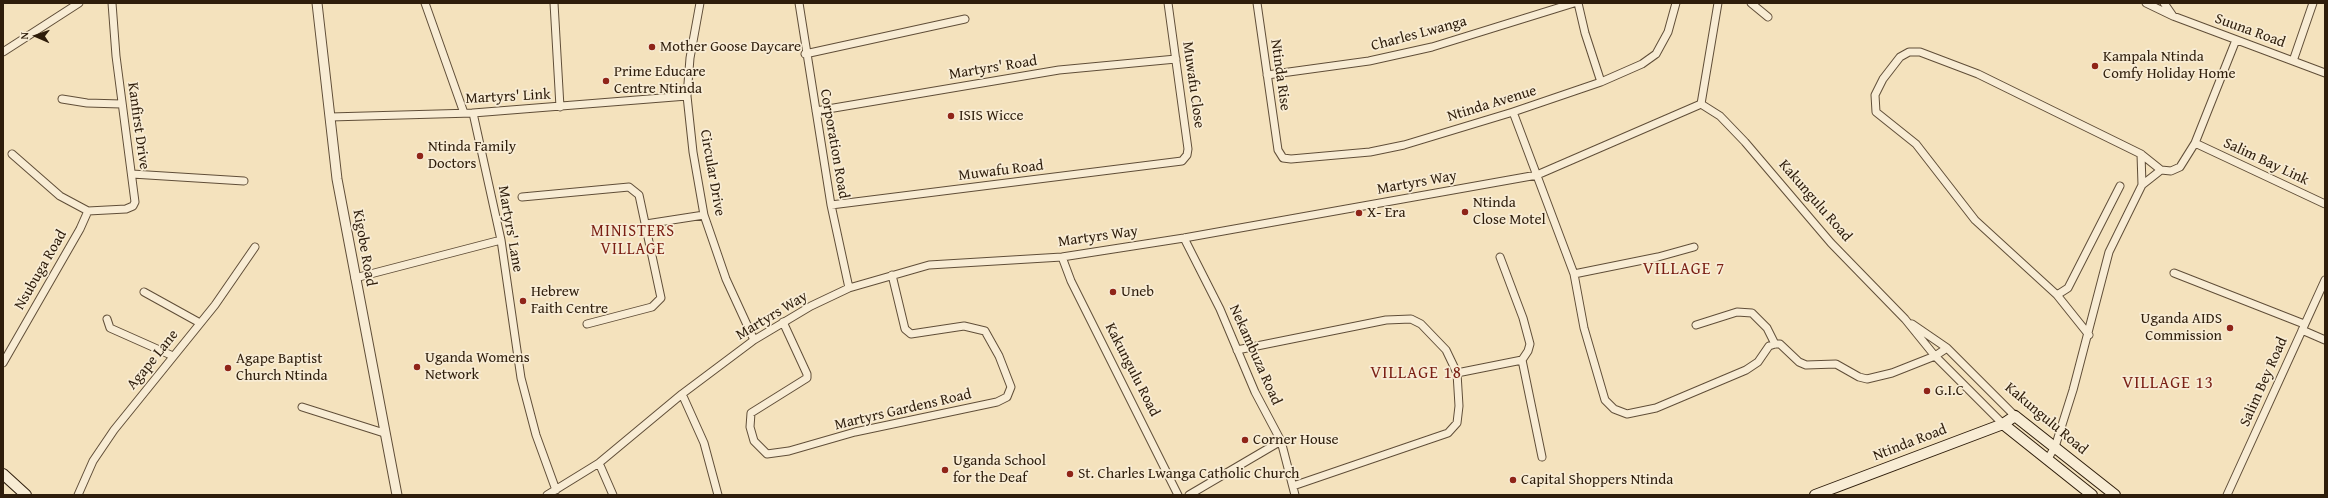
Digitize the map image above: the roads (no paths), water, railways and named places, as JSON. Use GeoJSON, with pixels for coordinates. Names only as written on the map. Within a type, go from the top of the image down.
{"type":"FeatureCollection","features":[{"type":"Feature","properties":{"kind":"main road","name":"Kakungulu Road"},"geometry":{"type":"LineString","coordinates":[[2015,416],[2115,495]]}},
{"type":"Feature","properties":{"kind":"main road","name":"Ntinda Road"},"geometry":{"type":"LineString","coordinates":[[1815,495],[2003,424],[2015,416]]}},
{"type":"Feature","properties":{"kind":"main road","name":"Kakungulu Road"},"geometry":{"type":"LineString","coordinates":[[2003,424],[2092,495]]}},
{"type":"Feature","properties":{"kind":"main road"},"geometry":{"type":"LineString","coordinates":[[3,474],[26,495]]}},
{"type":"Feature","properties":{"kind":"street"},"geometry":{"type":"LineString","coordinates":[[3,52],[79,3]]}},
{"type":"Feature","properties":{"kind":"street","name":"Kanfirst Drive"},"geometry":{"type":"LineString","coordinates":[[88,211],[131,208],[134,202],[132,174],[121,104],[112,3]]}},
{"type":"Feature","properties":{"kind":"street","name":"Kigobe Road"},"geometry":{"type":"LineString","coordinates":[[317,3],[337,179],[384,433],[397,495]]}},
{"type":"Feature","properties":{"kind":"street"},"geometry":{"type":"LineString","coordinates":[[426,3],[464,113]]}},
{"type":"Feature","properties":{"kind":"street"},"geometry":{"type":"LineString","coordinates":[[554,3],[560,107]]}},
{"type":"Feature","properties":{"kind":"street","name":"Circular Drive"},"geometry":{"type":"LineString","coordinates":[[700,3],[690,58],[687,96],[693,152],[704,214],[726,279],[754,340]]}},
{"type":"Feature","properties":{"kind":"street","name":"Corporation Road"},"geometry":{"type":"LineString","coordinates":[[798,3],[805,54],[831,205],[849,288]]}},
{"type":"Feature","properties":{"kind":"street","name":"Muwafu Close"},"geometry":{"type":"LineString","coordinates":[[1168,3],[1188,149],[1187,154],[1182,161],[1175,163]]}},
{"type":"Feature","properties":{"kind":"street","name":"Ntinda Rise"},"geometry":{"type":"LineString","coordinates":[[1257,3],[1278,150]]}},
{"type":"Feature","properties":{"kind":"street","name":"Charles Lwanga"},"geometry":{"type":"LineString","coordinates":[[1267,76],[1369,61],[1432,47],[1574,3]]}},
{"type":"Feature","properties":{"kind":"street"},"geometry":{"type":"LineString","coordinates":[[1578,3],[1585,33],[1601,82]]}},
{"type":"Feature","properties":{"kind":"street","name":"Ntinda Avenue"},"geometry":{"type":"LineString","coordinates":[[1278,150],[1283,158],[1291,159],[1370,152],[1404,145],[1513,112],[1601,82],[1642,64],[1656,54],[1668,32],[1676,3]]}},
{"type":"Feature","properties":{"kind":"street"},"geometry":{"type":"LineString","coordinates":[[1701,104],[1718,3]]}},
{"type":"Feature","properties":{"kind":"street"},"geometry":{"type":"LineString","coordinates":[[1751,3],[1768,17]]}},
{"type":"Feature","properties":{"kind":"street","name":"Suuna Road"},"geometry":{"type":"LineString","coordinates":[[2146,3],[2173,16],[2325,73]]}},
{"type":"Feature","properties":{"kind":"street"},"geometry":{"type":"LineString","coordinates":[[2164,3],[2173,16]]}},
{"type":"Feature","properties":{"kind":"street"},"geometry":{"type":"LineString","coordinates":[[2293,61],[2313,3]]}},
{"type":"Feature","properties":{"kind":"street"},"geometry":{"type":"LineString","coordinates":[[805,54],[965,19]]}},
{"type":"Feature","properties":{"kind":"street"},"geometry":{"type":"LineString","coordinates":[[2089,335],[2057,295],[1975,220],[1916,144],[1876,112],[1875,94],[1883,78],[1900,57],[1909,52],[1920,52],[1978,74],[2141,154],[2161,170],[2171,171],[2180,167],[2195,143],[2236,40]]}},
{"type":"Feature","properties":{"kind":"street","name":"Martyrs' Road"},"geometry":{"type":"LineString","coordinates":[[816,111],[1060,70],[1176,59]]}},
{"type":"Feature","properties":{"kind":"street","name":"Martyrs' Link"},"geometry":{"type":"LineString","coordinates":[[330,117],[464,113],[560,107],[687,96]]}},
{"type":"Feature","properties":{"kind":"street"},"geometry":{"type":"LineString","coordinates":[[62,99],[88,103],[121,104]]}},
{"type":"Feature","properties":{"kind":"street","name":"Martyrs Way"},"geometry":{"type":"LineString","coordinates":[[547,495],[599,463],[682,394],[754,340],[784,322],[849,288],[929,265],[1062,257],[1184,238],[1537,175],[1701,104]]}},
{"type":"Feature","properties":{"kind":"street","name":"Kakungulu Road"},"geometry":{"type":"LineString","coordinates":[[1701,104],[1720,116],[1831,243],[1905,319],[1935,356],[2003,424]]}},
{"type":"Feature","properties":{"kind":"street","name":"Martyrs' Lane"},"geometry":{"type":"LineString","coordinates":[[473,112],[501,240],[521,378],[536,435],[556,490]]}},
{"type":"Feature","properties":{"kind":"street"},"geometry":{"type":"LineString","coordinates":[[1513,112],[1574,274],[1584,328],[1605,400],[1614,409],[1627,414],[1656,408],[1746,370],[1758,362],[1769,346],[1775,344],[1780,344],[1799,362],[1806,364],[1836,364],[1859,377],[1867,379],[1878,378],[1935,356],[1947,348]]}},
{"type":"Feature","properties":{"kind":"street","name":"Salim Bay Link"},"geometry":{"type":"LineString","coordinates":[[2195,143],[2325,204]]}},
{"type":"Feature","properties":{"kind":"street"},"geometry":{"type":"LineString","coordinates":[[12,154],[60,196],[88,211]]}},
{"type":"Feature","properties":{"kind":"street"},"geometry":{"type":"LineString","coordinates":[[2141,154],[2142,185]]}},
{"type":"Feature","properties":{"kind":"street","name":"Muwafu Road"},"geometry":{"type":"LineString","coordinates":[[831,205],[1175,163]]}},
{"type":"Feature","properties":{"kind":"street"},"geometry":{"type":"LineString","coordinates":[[2047,460],[2055,447],[2089,335],[2109,252],[2142,185],[2161,170]]}},
{"type":"Feature","properties":{"kind":"street"},"geometry":{"type":"LineString","coordinates":[[132,174],[244,181]]}},
{"type":"Feature","properties":{"kind":"street"},"geometry":{"type":"LineString","coordinates":[[2057,295],[2068,288],[2120,186]]}},
{"type":"Feature","properties":{"kind":"street"},"geometry":{"type":"LineString","coordinates":[[522,197],[629,187],[639,195],[661,298],[652,307],[587,324]]}},
{"type":"Feature","properties":{"kind":"street","name":"Nsubuga Road"},"geometry":{"type":"LineString","coordinates":[[3,363],[80,229],[88,211]]}},
{"type":"Feature","properties":{"kind":"street"},"geometry":{"type":"LineString","coordinates":[[646,224],[704,214]]}},
{"type":"Feature","properties":{"kind":"street","name":"Nekambuza Road"},"geometry":{"type":"LineString","coordinates":[[1184,238],[1220,309],[1255,392],[1281,441],[1295,495]]}},
{"type":"Feature","properties":{"kind":"street"},"geometry":{"type":"LineString","coordinates":[[355,278],[501,240]]}},
{"type":"Feature","properties":{"kind":"street","name":"Agape Lane"},"geometry":{"type":"LineString","coordinates":[[78,495],[93,461],[114,430],[215,305],[255,247]]}},
{"type":"Feature","properties":{"kind":"street"},"geometry":{"type":"LineString","coordinates":[[1574,274],[1658,258],[1694,247]]}},
{"type":"Feature","properties":{"kind":"street","name":"Kakungulu Road"},"geometry":{"type":"LineString","coordinates":[[1062,257],[1071,281],[1178,495]]}},
{"type":"Feature","properties":{"kind":"street"},"geometry":{"type":"LineString","coordinates":[[1457,373],[1522,360],[1528,351],[1530,344],[1517,299],[1500,257]]}},
{"type":"Feature","properties":{"kind":"street"},"geometry":{"type":"LineString","coordinates":[[2174,273],[2303,327],[2325,340]]}},
{"type":"Feature","properties":{"kind":"street","name":"Martyrs Gardens Road"},"geometry":{"type":"LineString","coordinates":[[784,322],[808,374],[807,378],[751,413],[750,427],[754,441],[767,454],[789,451],[855,432],[997,402],[1007,397],[1011,387],[999,356],[985,332],[964,326],[911,334],[905,329],[892,275]]}},
{"type":"Feature","properties":{"kind":"street","name":"Salim Bey Road"},"geometry":{"type":"LineString","coordinates":[[2228,495],[2325,280]]}},
{"type":"Feature","properties":{"kind":"street"},"geometry":{"type":"LineString","coordinates":[[144,292],[200,323]]}},
{"type":"Feature","properties":{"kind":"street"},"geometry":{"type":"LineString","coordinates":[[1696,325],[1738,312],[1752,313],[1767,328],[1775,344]]}},
{"type":"Feature","properties":{"kind":"street"},"geometry":{"type":"LineString","coordinates":[[107,319],[110,328],[173,356]]}},
{"type":"Feature","properties":{"kind":"street","name":"Kakungulu Road"},"geometry":{"type":"LineString","coordinates":[[1905,319],[1947,348],[2015,416]]}},
{"type":"Feature","properties":{"kind":"street"},"geometry":{"type":"LineString","coordinates":[[1237,350],[1386,320],[1411,320],[1421,324],[1446,350],[1457,373],[1459,406],[1457,423],[1448,433],[1293,486]]}},
{"type":"Feature","properties":{"kind":"street"},"geometry":{"type":"LineString","coordinates":[[1522,360],[1542,457]]}},
{"type":"Feature","properties":{"kind":"street"},"geometry":{"type":"LineString","coordinates":[[682,394],[704,443],[718,495]]}},
{"type":"Feature","properties":{"kind":"street"},"geometry":{"type":"LineString","coordinates":[[302,407],[384,433]]}},
{"type":"Feature","properties":{"kind":"street"},"geometry":{"type":"LineString","coordinates":[[1189,495],[1281,441]]}},
{"type":"Feature","properties":{"kind":"street"},"geometry":{"type":"LineString","coordinates":[[599,463],[613,495]]}},
{"type":"Feature","properties":{"kind":"place","name":"Mother Goose Daycare"},"geometry":{"type":"Point","coordinates":[652,47]}},
{"type":"Feature","properties":{"kind":"place","name":"Kampala Ntinda Comfy Holiday Home"},"geometry":{"type":"Point","coordinates":[2095,66]}},
{"type":"Feature","properties":{"kind":"place","name":"Prime Educare Centre Ntinda"},"geometry":{"type":"Point","coordinates":[606,81]}},
{"type":"Feature","properties":{"kind":"place","name":"ISIS Wicce"},"geometry":{"type":"Point","coordinates":[951,116]}},
{"type":"Feature","properties":{"kind":"place","name":"Ntinda Family Doctors"},"geometry":{"type":"Point","coordinates":[420,156]}},
{"type":"Feature","properties":{"kind":"place","name":"Ntinda Close Motel"},"geometry":{"type":"Point","coordinates":[1465,212]}},
{"type":"Feature","properties":{"kind":"place","name":"X- Era"},"geometry":{"type":"Point","coordinates":[1359,213]}},
{"type":"Feature","properties":{"kind":"place","name":"Uneb"},"geometry":{"type":"Point","coordinates":[1113,292]}},
{"type":"Feature","properties":{"kind":"place","name":"Hebrew Faith Centre"},"geometry":{"type":"Point","coordinates":[523,301]}},
{"type":"Feature","properties":{"kind":"place","name":"Uganda AIDS Commission"},"geometry":{"type":"Point","coordinates":[2230,328]}},
{"type":"Feature","properties":{"kind":"place","name":"Uganda Womens Network"},"geometry":{"type":"Point","coordinates":[417,367]}},
{"type":"Feature","properties":{"kind":"place","name":"Agape Baptist Church Ntinda"},"geometry":{"type":"Point","coordinates":[228,368]}},
{"type":"Feature","properties":{"kind":"place","name":"G.I.C"},"geometry":{"type":"Point","coordinates":[1927,391]}},
{"type":"Feature","properties":{"kind":"place","name":"Corner House"},"geometry":{"type":"Point","coordinates":[1245,440]}},
{"type":"Feature","properties":{"kind":"place","name":"Uganda School for the Deaf"},"geometry":{"type":"Point","coordinates":[945,470]}},
{"type":"Feature","properties":{"kind":"place","name":"St. Charles Lwanga Catholic Church"},"geometry":{"type":"Point","coordinates":[1070,474]}},
{"type":"Feature","properties":{"kind":"place","name":"Capital Shoppers Ntinda"},"geometry":{"type":"Point","coordinates":[1513,480]}},
{"type":"Feature","properties":{"kind":"district","name":"MINISTERS VILLAGE"},"geometry":{"type":"Point","coordinates":[633,241]}},
{"type":"Feature","properties":{"kind":"district","name":"VILLAGE 7"},"geometry":{"type":"Point","coordinates":[1684,270]}},
{"type":"Feature","properties":{"kind":"district","name":"VILLAGE 18"},"geometry":{"type":"Point","coordinates":[1416,374]}},
{"type":"Feature","properties":{"kind":"district","name":"VILLAGE 13"},"geometry":{"type":"Point","coordinates":[2168,384]}}]}
